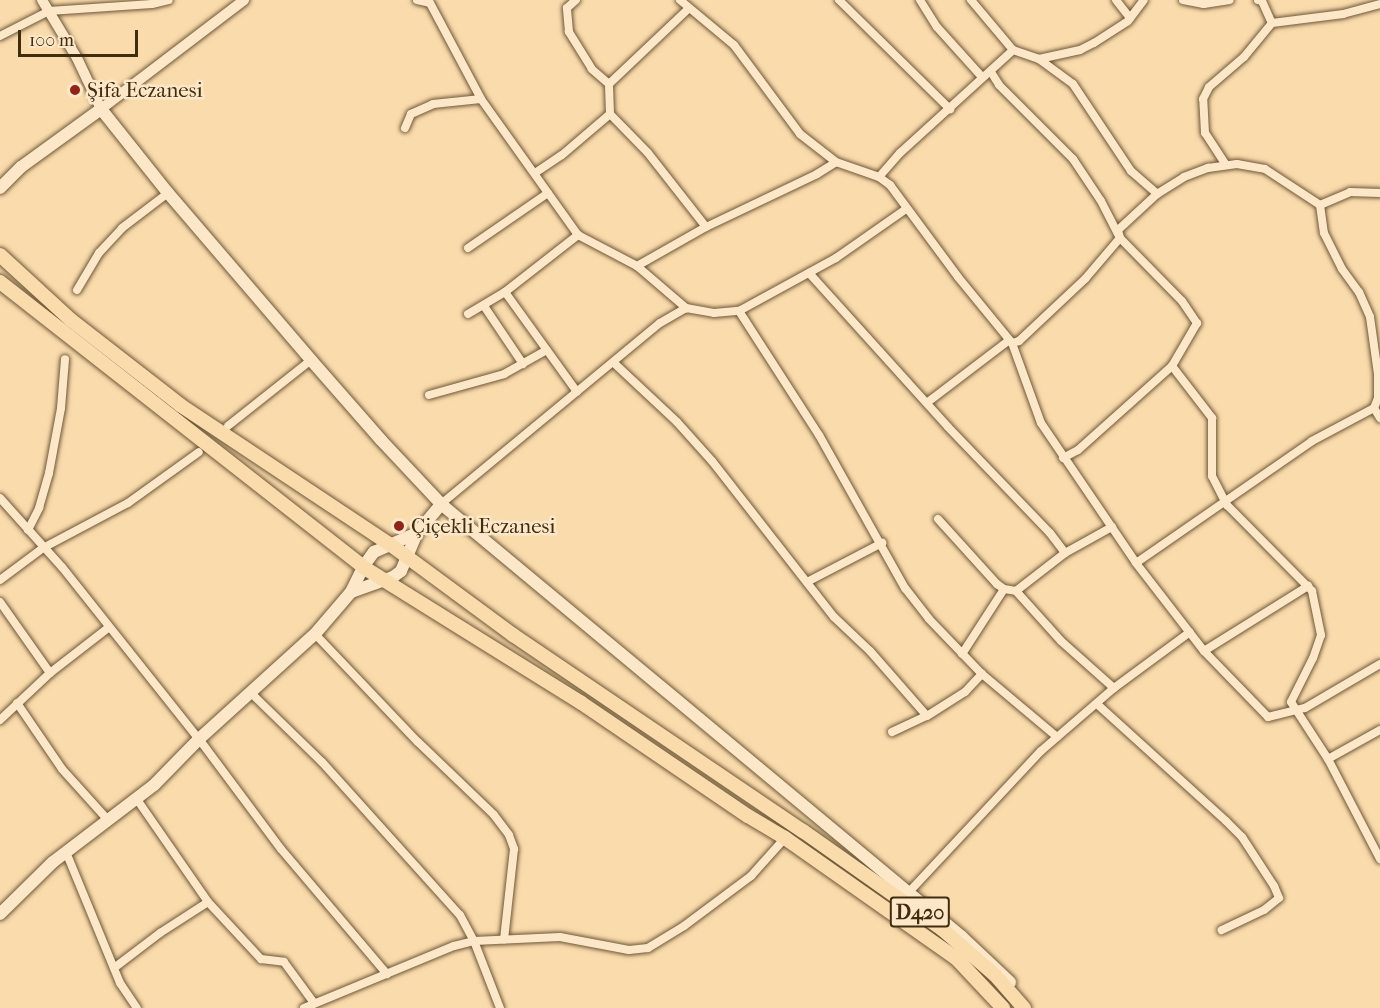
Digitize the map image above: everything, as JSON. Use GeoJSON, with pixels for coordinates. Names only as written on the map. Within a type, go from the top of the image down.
{"type":"FeatureCollection","features":[{"type":"Feature","properties":{"kind":"main road"},"geometry":{"type":"LineString","coordinates":[[0,188],[21,167],[102,109],[168,193],[311,360],[441,504],[998,968],[1016,989],[1024,1008]]}},
{"type":"Feature","properties":{"kind":"main road","name":"D420"},"geometry":{"type":"LineString","coordinates":[[0,255],[71,320],[180,405],[391,545],[513,635],[803,831],[942,929],[995,975],[1024,1008]]}},
{"type":"Feature","properties":{"kind":"main road"},"geometry":{"type":"LineString","coordinates":[[0,282],[363,567],[580,702],[748,816],[785,838]]}},
{"type":"Feature","properties":{"kind":"main road"},"geometry":{"type":"LineString","coordinates":[[351,592],[397,574],[408,558],[417,533],[441,504]]}},
{"type":"Feature","properties":{"kind":"main road"},"geometry":{"type":"LineString","coordinates":[[0,914],[66,852],[154,785],[200,739],[315,634],[351,592],[363,567],[374,552],[417,533]]}},
{"type":"Feature","properties":{"kind":"main road","name":"D420"},"geometry":{"type":"LineString","coordinates":[[785,838],[956,958],[1003,1008]]}},
{"type":"Feature","properties":{"kind":"street"},"geometry":{"type":"LineString","coordinates":[[42,0],[77,58],[102,109],[244,0]]}},
{"type":"Feature","properties":{"kind":"street"},"geometry":{"type":"LineString","coordinates":[[0,36],[49,11],[90,4],[152,4],[169,0]]}},
{"type":"Feature","properties":{"kind":"street"},"geometry":{"type":"LineString","coordinates":[[417,0],[430,3],[481,99],[578,235],[637,266],[686,308],[714,313],[739,311],[836,258],[906,209]]}},
{"type":"Feature","properties":{"kind":"street"},"geometry":{"type":"LineString","coordinates":[[576,0],[567,8],[569,32],[592,69],[609,84]]}},
{"type":"Feature","properties":{"kind":"street"},"geometry":{"type":"LineString","coordinates":[[839,0],[950,109]]}},
{"type":"Feature","properties":{"kind":"street"},"geometry":{"type":"LineString","coordinates":[[920,0],[937,27],[982,77]]}},
{"type":"Feature","properties":{"kind":"street"},"geometry":{"type":"LineString","coordinates":[[970,0],[1013,50],[1039,59],[1073,84],[1131,171],[1157,194]]}},
{"type":"Feature","properties":{"kind":"street"},"geometry":{"type":"LineString","coordinates":[[1116,0],[1130,18]]}},
{"type":"Feature","properties":{"kind":"street"},"geometry":{"type":"LineString","coordinates":[[1039,59],[1080,50],[1130,18],[1144,0]]}},
{"type":"Feature","properties":{"kind":"street"},"geometry":{"type":"LineString","coordinates":[[1183,0],[1212,2],[1230,0]]}},
{"type":"Feature","properties":{"kind":"street"},"geometry":{"type":"LineString","coordinates":[[1258,0],[1262,1],[1272,23]]}},
{"type":"Feature","properties":{"kind":"street"},"geometry":{"type":"LineString","coordinates":[[706,227],[648,153],[610,114],[609,84],[685,3],[734,45],[800,134],[836,162],[879,177],[890,185],[906,209],[1010,342],[1041,423],[1136,563],[1204,651],[1268,717],[1297,710],[1340,689],[1380,664]]}},
{"type":"Feature","properties":{"kind":"street"},"geometry":{"type":"LineString","coordinates":[[1226,165],[1205,133],[1203,99],[1209,87],[1244,57],[1272,23],[1343,14],[1380,4]]}},
{"type":"Feature","properties":{"kind":"street"},"geometry":{"type":"LineString","coordinates":[[879,177],[900,153],[1013,50]]}},
{"type":"Feature","properties":{"kind":"street"},"geometry":{"type":"LineString","coordinates":[[991,72],[999,85],[1073,159],[1101,201],[1120,238],[1182,301],[1197,323],[1172,366],[1078,450],[1063,458]]}},
{"type":"Feature","properties":{"kind":"street"},"geometry":{"type":"LineString","coordinates":[[405,128],[411,114],[433,104],[481,99]]}},
{"type":"Feature","properties":{"kind":"street"},"geometry":{"type":"LineString","coordinates":[[535,173],[562,155],[610,114]]}},
{"type":"Feature","properties":{"kind":"street"},"geometry":{"type":"LineString","coordinates":[[637,266],[706,227],[818,174],[836,162]]}},
{"type":"Feature","properties":{"kind":"street"},"geometry":{"type":"LineString","coordinates":[[1120,238],[1118,230],[1157,194],[1184,177],[1208,168],[1226,165],[1245,164],[1265,169],[1320,205],[1324,233],[1342,269],[1359,292],[1370,317],[1378,374],[1378,398],[1374,408],[1312,441],[1136,563]]}},
{"type":"Feature","properties":{"kind":"street"},"geometry":{"type":"LineString","coordinates":[[1320,205],[1350,192],[1380,193]]}},
{"type":"Feature","properties":{"kind":"street"},"geometry":{"type":"LineString","coordinates":[[77,290],[99,253],[122,228],[168,193]]}},
{"type":"Feature","properties":{"kind":"street"},"geometry":{"type":"LineString","coordinates":[[468,248],[548,193]]}},
{"type":"Feature","properties":{"kind":"street"},"geometry":{"type":"LineString","coordinates":[[468,314],[505,292],[578,235]]}},
{"type":"Feature","properties":{"kind":"street"},"geometry":{"type":"LineString","coordinates":[[928,402],[1010,342],[1019,341],[1085,279],[1120,238]]}},
{"type":"Feature","properties":{"kind":"street"},"geometry":{"type":"LineString","coordinates":[[809,273],[928,402],[948,427],[1050,533],[1065,553]]}},
{"type":"Feature","properties":{"kind":"street"},"geometry":{"type":"LineString","coordinates":[[505,292],[577,392]]}},
{"type":"Feature","properties":{"kind":"street"},"geometry":{"type":"LineString","coordinates":[[484,306],[523,364]]}},
{"type":"Feature","properties":{"kind":"street"},"geometry":{"type":"LineString","coordinates":[[441,504],[660,323],[686,308]]}},
{"type":"Feature","properties":{"kind":"street"},"geometry":{"type":"LineString","coordinates":[[739,311],[819,435],[882,543],[905,588],[929,620],[982,674],[1057,737]]}},
{"type":"Feature","properties":{"kind":"street"},"geometry":{"type":"LineString","coordinates":[[429,395],[489,380],[547,350]]}},
{"type":"Feature","properties":{"kind":"street"},"geometry":{"type":"LineString","coordinates":[[28,530],[39,508],[49,472],[61,408],[65,358]]}},
{"type":"Feature","properties":{"kind":"street"},"geometry":{"type":"LineString","coordinates":[[228,426],[311,360]]}},
{"type":"Feature","properties":{"kind":"street"},"geometry":{"type":"LineString","coordinates":[[614,363],[684,429],[834,617],[870,651],[927,716]]}},
{"type":"Feature","properties":{"kind":"street"},"geometry":{"type":"LineString","coordinates":[[1172,366],[1212,418],[1212,476],[1224,500],[1247,527],[1312,591],[1321,635],[1313,658],[1291,702],[1329,759],[1380,858]]}},
{"type":"Feature","properties":{"kind":"street"},"geometry":{"type":"LineString","coordinates":[[1374,408],[1380,418]]}},
{"type":"Feature","properties":{"kind":"street"},"geometry":{"type":"LineString","coordinates":[[0,580],[43,548],[128,503],[199,452]]}},
{"type":"Feature","properties":{"kind":"street"},"geometry":{"type":"LineString","coordinates":[[0,498],[200,739],[281,849],[387,974]]}},
{"type":"Feature","properties":{"kind":"street"},"geometry":{"type":"LineString","coordinates":[[938,519],[1004,589],[1016,591],[1061,641],[1114,688]]}},
{"type":"Feature","properties":{"kind":"street"},"geometry":{"type":"LineString","coordinates":[[1016,591],[1065,553],[1112,527]]}},
{"type":"Feature","properties":{"kind":"street"},"geometry":{"type":"LineString","coordinates":[[807,582],[882,543]]}},
{"type":"Feature","properties":{"kind":"street"},"geometry":{"type":"LineString","coordinates":[[1204,651],[1308,586]]}},
{"type":"Feature","properties":{"kind":"street"},"geometry":{"type":"LineString","coordinates":[[962,654],[1004,589]]}},
{"type":"Feature","properties":{"kind":"street"},"geometry":{"type":"LineString","coordinates":[[0,603],[50,673]]}},
{"type":"Feature","properties":{"kind":"street"},"geometry":{"type":"LineString","coordinates":[[0,720],[50,673],[108,628]]}},
{"type":"Feature","properties":{"kind":"street"},"geometry":{"type":"LineString","coordinates":[[909,892],[975,824],[1006,786],[1057,737],[1114,688],[1190,632]]}},
{"type":"Feature","properties":{"kind":"street"},"geometry":{"type":"LineString","coordinates":[[315,634],[418,742],[494,815],[509,835],[514,849],[504,939]]}},
{"type":"Feature","properties":{"kind":"street"},"geometry":{"type":"LineString","coordinates":[[892,732],[927,716],[965,692],[982,674]]}},
{"type":"Feature","properties":{"kind":"street"},"geometry":{"type":"LineString","coordinates":[[251,693],[322,762],[460,915],[474,941],[500,1008]]}},
{"type":"Feature","properties":{"kind":"street"},"geometry":{"type":"LineString","coordinates":[[17,703],[62,769],[108,820]]}},
{"type":"Feature","properties":{"kind":"street"},"geometry":{"type":"LineString","coordinates":[[1097,704],[1203,798],[1234,829],[1274,886],[1279,898],[1264,910],[1222,930]]}},
{"type":"Feature","properties":{"kind":"street"},"geometry":{"type":"LineString","coordinates":[[1329,759],[1380,730]]}},
{"type":"Feature","properties":{"kind":"street"},"geometry":{"type":"LineString","coordinates":[[136,798],[208,902],[261,959],[284,963],[314,1003]]}},
{"type":"Feature","properties":{"kind":"street"},"geometry":{"type":"LineString","coordinates":[[304,1008],[454,946],[474,941],[560,937],[629,950],[648,948],[684,926],[751,876],[785,838]]}},
{"type":"Feature","properties":{"kind":"street"},"geometry":{"type":"LineString","coordinates":[[66,852],[120,984],[137,1008]]}},
{"type":"Feature","properties":{"kind":"street"},"geometry":{"type":"LineString","coordinates":[[114,968],[160,933],[208,902]]}},
{"type":"Feature","properties":{"kind":"place","name":"Şifa Eczanesi"},"geometry":{"type":"Point","coordinates":[75,90]}},
{"type":"Feature","properties":{"kind":"place","name":"Çiçekli Eczanesi"},"geometry":{"type":"Point","coordinates":[399,526]}}]}
